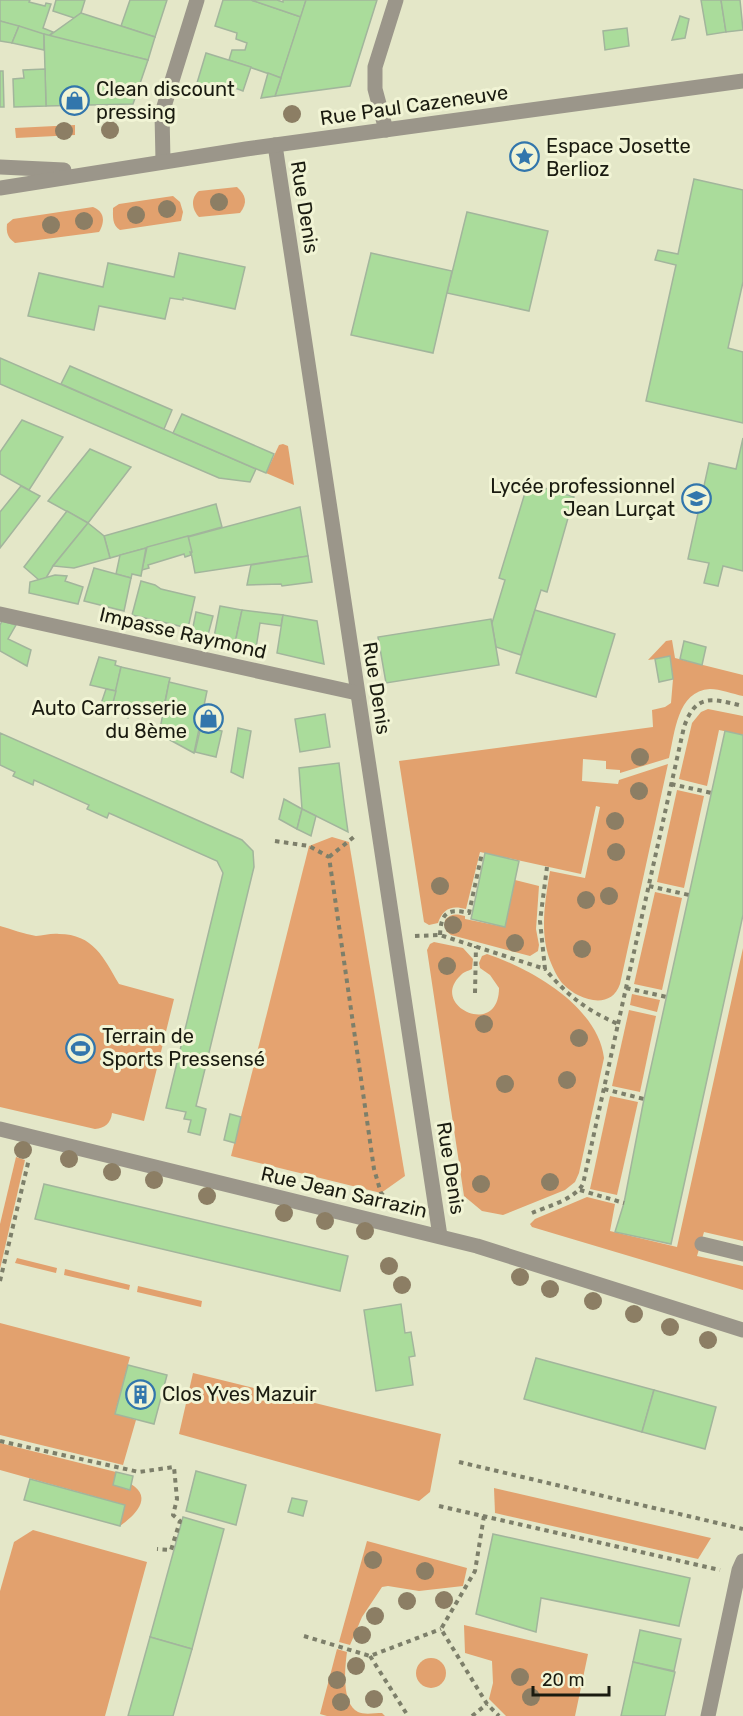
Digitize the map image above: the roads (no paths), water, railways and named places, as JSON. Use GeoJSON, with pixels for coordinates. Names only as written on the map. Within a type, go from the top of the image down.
{"type":"FeatureCollection","features":[{"type":"Feature","properties":{"kind":"street"},"geometry":{"type":"LineString","coordinates":[[163,161],[162,113],[197,0]]}},
{"type":"Feature","properties":{"kind":"street"},"geometry":{"type":"LineString","coordinates":[[386,130],[375,89],[375,67],[396,0]]}},
{"type":"Feature","properties":{"kind":"street","name":"Rue Paul Cazeneuve"},"geometry":{"type":"LineString","coordinates":[[0,188],[163,161],[743,81]]}},
{"type":"Feature","properties":{"kind":"street","name":"Rue Denis"},"geometry":{"type":"LineString","coordinates":[[275,145],[440,1236]]}},
{"type":"Feature","properties":{"kind":"street","name":"Rue Paul Cazeneuve"},"geometry":{"type":"LineString","coordinates":[[0,167],[91,172]]}},
{"type":"Feature","properties":{"kind":"street","name":"Impasse Raymond"},"geometry":{"type":"LineString","coordinates":[[0,614],[357,693]]}},
{"type":"Feature","properties":{"kind":"street","name":"Rue Jean Sarrazin"},"geometry":{"type":"LineString","coordinates":[[0,1129],[440,1236],[488,1249],[743,1330]]}},
{"type":"Feature","properties":{"kind":"street"},"geometry":{"type":"LineString","coordinates":[[702,1244],[743,1254]]}},
{"type":"Feature","properties":{"kind":"street"},"geometry":{"type":"LineString","coordinates":[[708,1716],[741,1568]]}},
{"type":"Feature","properties":{"kind":"place","name":"Clean discount pressing"},"geometry":{"type":"Point","coordinates":[75,100]}},
{"type":"Feature","properties":{"kind":"place","name":"Espace Josette Berlioz"},"geometry":{"type":"Point","coordinates":[525,157]}},
{"type":"Feature","properties":{"kind":"place","name":"Lycée professionnel Jean Lurçat"},"geometry":{"type":"Point","coordinates":[696,498]}},
{"type":"Feature","properties":{"kind":"place","name":"Auto Carrosserie du 8ème"},"geometry":{"type":"Point","coordinates":[208,719]}},
{"type":"Feature","properties":{"kind":"place","name":"Terrain de Sports Pressensé"},"geometry":{"type":"Point","coordinates":[81,1048]}},
{"type":"Feature","properties":{"kind":"place","name":"Clos Yves Mazuir"},"geometry":{"type":"Point","coordinates":[141,1394]}}]}
